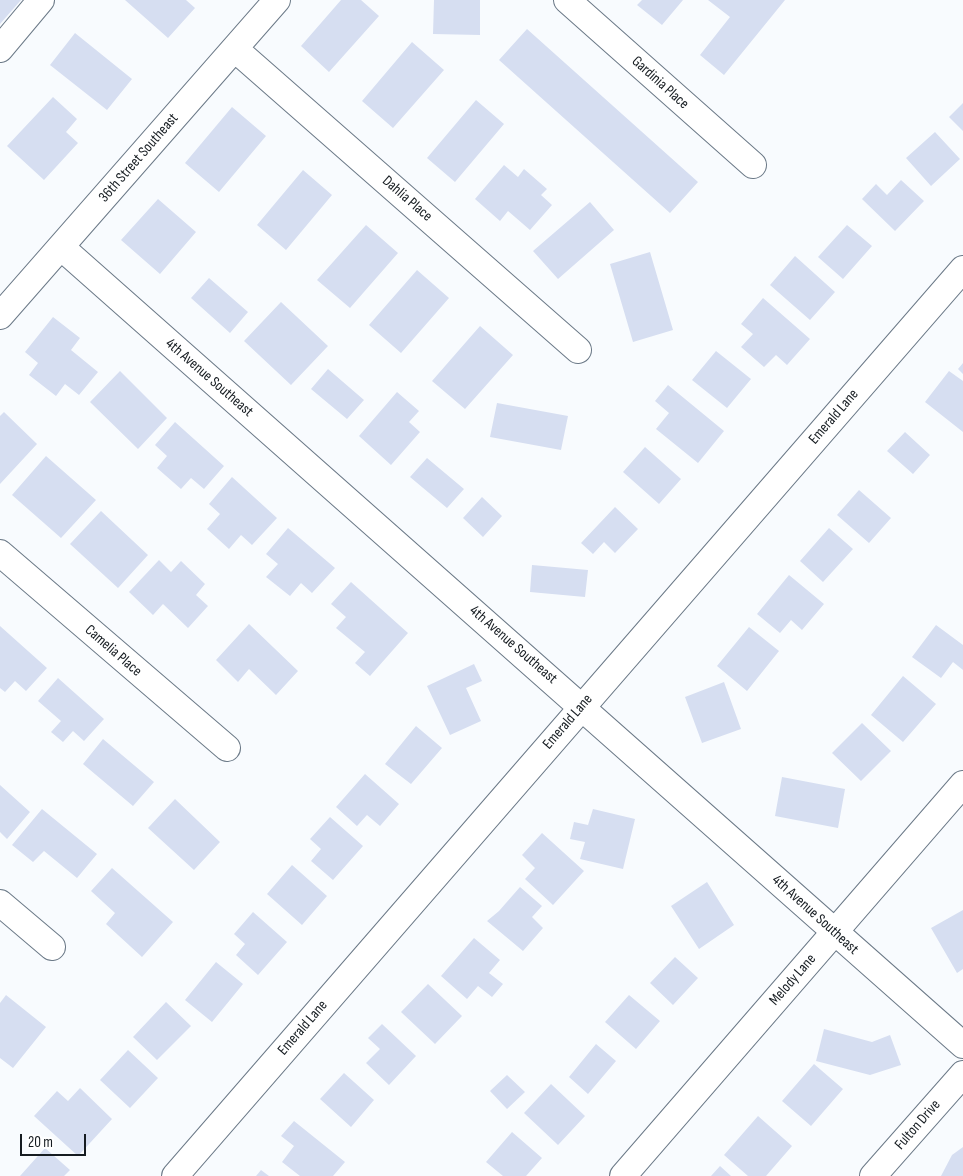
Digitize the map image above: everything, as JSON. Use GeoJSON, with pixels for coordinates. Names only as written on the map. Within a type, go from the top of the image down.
{"type":"FeatureCollection","features":[{"type":"Feature","properties":{"kind":"street"},"geometry":{"type":"LineString","coordinates":[[0,49],[42,0]]}},
{"type":"Feature","properties":{"kind":"street","name":"36th Street Southeast"},"geometry":{"type":"LineString","coordinates":[[0,316],[277,0]]}},
{"type":"Feature","properties":{"kind":"street","name":"Gardinia Place"},"geometry":{"type":"LineString","coordinates":[[567,0],[753,166]]}},
{"type":"Feature","properties":{"kind":"street","name":"Dahlia Place"},"geometry":{"type":"LineString","coordinates":[[235,48],[578,350]]}},
{"type":"Feature","properties":{"kind":"street","name":"4th Avenue Southeast"},"geometry":{"type":"LineString","coordinates":[[61,247],[963,1045]]}},
{"type":"Feature","properties":{"kind":"street","name":"Emerald Lane"},"geometry":{"type":"LineString","coordinates":[[175,1176],[963,269]]}},
{"type":"Feature","properties":{"kind":"street","name":"Camelia Place"},"geometry":{"type":"LineString","coordinates":[[0,553],[227,748]]}},
{"type":"Feature","properties":{"kind":"street","name":"Melody Lane"},"geometry":{"type":"LineString","coordinates":[[623,1176],[963,784]]}},
{"type":"Feature","properties":{"kind":"street"},"geometry":{"type":"LineString","coordinates":[[0,902],[52,947]]}},
{"type":"Feature","properties":{"kind":"street","name":"Fulton Drive"},"geometry":{"type":"LineString","coordinates":[[872,1176],[963,1074]]}},
{"type":"Feature","properties":{"kind":"building"},"geometry":{"type":"Polygon","coordinates":[[[0,0],[21,0],[0,24],[0,0]]]}},
{"type":"Feature","properties":{"kind":"building"},"geometry":{"type":"Polygon","coordinates":[[[125,0],[186,0],[195,8],[168,38],[125,0]]]}},
{"type":"Feature","properties":{"kind":"building"},"geometry":{"type":"Polygon","coordinates":[[[341,0],[361,0],[379,16],[329,72],[301,46],[341,0]]]}},
{"type":"Feature","properties":{"kind":"building"},"geometry":{"type":"Polygon","coordinates":[[[434,0],[480,0],[480,35],[433,34],[434,0]]]}},
{"type":"Feature","properties":{"kind":"building"},"geometry":{"type":"Polygon","coordinates":[[[642,0],[683,0],[662,25],[637,5],[642,0]]]}},
{"type":"Feature","properties":{"kind":"building"},"geometry":{"type":"Polygon","coordinates":[[[708,0],[785,0],[724,75],[700,55],[730,17],[708,0]]]}},
{"type":"Feature","properties":{"kind":"building"},"geometry":{"type":"Polygon","coordinates":[[[527,29],[698,182],[670,213],[499,60],[527,29]]]}},
{"type":"Feature","properties":{"kind":"building"},"geometry":{"type":"Polygon","coordinates":[[[75,33],[132,79],[107,110],[50,65],[75,33]]]}},
{"type":"Feature","properties":{"kind":"building"},"geometry":{"type":"Polygon","coordinates":[[[412,42],[444,70],[393,128],[362,101],[412,42]]]}},
{"type":"Feature","properties":{"kind":"building"},"geometry":{"type":"Polygon","coordinates":[[[53,97],[77,119],[66,132],[78,143],[44,180],[7,146],[53,97]]]}},
{"type":"Feature","properties":{"kind":"building"},"geometry":{"type":"Polygon","coordinates":[[[476,100],[504,124],[455,182],[427,158],[476,100]]]}},
{"type":"Feature","properties":{"kind":"building"},"geometry":{"type":"Polygon","coordinates":[[[963,103],[963,131],[949,117],[963,103]]]}},
{"type":"Feature","properties":{"kind":"building"},"geometry":{"type":"Polygon","coordinates":[[[232,107],[266,136],[219,192],[185,163],[232,107]]]}},
{"type":"Feature","properties":{"kind":"building"},"geometry":{"type":"Polygon","coordinates":[[[935,132],[960,159],[931,186],[906,158],[935,132]]]}},
{"type":"Feature","properties":{"kind":"building"},"geometry":{"type":"Polygon","coordinates":[[[504,165],[518,177],[524,169],[547,189],[541,195],[552,205],[530,230],[508,211],[500,221],[475,199],[504,165]]]}},
{"type":"Feature","properties":{"kind":"building"},"geometry":{"type":"Polygon","coordinates":[[[303,170],[332,195],[286,250],[257,225],[303,170]]]}},
{"type":"Feature","properties":{"kind":"building"},"geometry":{"type":"Polygon","coordinates":[[[901,180],[924,201],[895,231],[862,199],[876,184],[887,195],[901,180]]]}},
{"type":"Feature","properties":{"kind":"building"},"geometry":{"type":"Polygon","coordinates":[[[158,199],[196,232],[160,274],[121,240],[158,199]]]}},
{"type":"Feature","properties":{"kind":"building"},"geometry":{"type":"Polygon","coordinates":[[[590,202],[614,230],[558,279],[533,251],[590,202]]]}},
{"type":"Feature","properties":{"kind":"building"},"geometry":{"type":"Polygon","coordinates":[[[366,225],[398,253],[350,308],[317,280],[366,225]]]}},
{"type":"Feature","properties":{"kind":"building"},"geometry":{"type":"Polygon","coordinates":[[[847,225],[872,246],[843,279],[818,257],[847,225]]]}},
{"type":"Feature","properties":{"kind":"building"},"geometry":{"type":"Polygon","coordinates":[[[650,252],[673,330],[633,342],[610,264],[650,252]]]}},
{"type":"Feature","properties":{"kind":"building"},"geometry":{"type":"Polygon","coordinates":[[[795,256],[835,292],[810,320],[770,285],[795,256]]]}},
{"type":"Feature","properties":{"kind":"building"},"geometry":{"type":"Polygon","coordinates":[[[417,270],[449,298],[401,353],[369,325],[417,270]]]}},
{"type":"Feature","properties":{"kind":"building"},"geometry":{"type":"Polygon","coordinates":[[[209,278],[248,312],[230,333],[191,298],[209,278]]]}},
{"type":"Feature","properties":{"kind":"building"},"geometry":{"type":"Polygon","coordinates":[[[763,298],[810,339],[787,365],[776,355],[764,367],[741,347],[753,334],[741,324],[763,298]]]}},
{"type":"Feature","properties":{"kind":"building"},"geometry":{"type":"Polygon","coordinates":[[[281,302],[328,346],[291,385],[244,341],[281,302]]]}},
{"type":"Feature","properties":{"kind":"building"},"geometry":{"type":"Polygon","coordinates":[[[53,317],[80,338],[71,350],[98,372],[79,395],[65,384],[56,396],[29,375],[38,363],[25,352],[53,317]]]}},
{"type":"Feature","properties":{"kind":"building"},"geometry":{"type":"Polygon","coordinates":[[[480,326],[513,355],[465,409],[432,381],[480,326]]]}},
{"type":"Feature","properties":{"kind":"building"},"geometry":{"type":"Polygon","coordinates":[[[716,351],[751,379],[727,408],[692,380],[716,351]]]}},
{"type":"Feature","properties":{"kind":"building"},"geometry":{"type":"Polygon","coordinates":[[[963,363],[963,374],[958,369],[963,363]]]}},
{"type":"Feature","properties":{"kind":"building"},"geometry":{"type":"Polygon","coordinates":[[[328,369],[364,400],[347,419],[311,389],[328,369]]]}},
{"type":"Feature","properties":{"kind":"building"},"geometry":{"type":"Polygon","coordinates":[[[120,371],[167,418],[138,449],[90,402],[120,371]]]}},
{"type":"Feature","properties":{"kind":"building"},"geometry":{"type":"Polygon","coordinates":[[[949,371],[963,381],[963,432],[925,402],[949,371]]]}},
{"type":"Feature","properties":{"kind":"building"},"geometry":{"type":"Polygon","coordinates":[[[668,385],[724,431],[698,463],[656,429],[669,413],[655,401],[668,385]]]}},
{"type":"Feature","properties":{"kind":"building"},"geometry":{"type":"Polygon","coordinates":[[[397,392],[419,411],[409,422],[420,432],[391,465],[359,436],[397,392]]]}},
{"type":"Feature","properties":{"kind":"building"},"geometry":{"type":"Polygon","coordinates":[[[497,403],[568,416],[561,450],[490,437],[497,403]]]}},
{"type":"Feature","properties":{"kind":"building"},"geometry":{"type":"Polygon","coordinates":[[[4,412],[37,444],[0,484],[0,416],[4,412]]]}},
{"type":"Feature","properties":{"kind":"building"},"geometry":{"type":"Polygon","coordinates":[[[175,422],[224,466],[204,489],[191,478],[181,489],[157,468],[167,456],[155,445],[175,422]]]}},
{"type":"Feature","properties":{"kind":"building"},"geometry":{"type":"Polygon","coordinates":[[[905,432],[930,455],[913,474],[887,451],[905,432]]]}},
{"type":"Feature","properties":{"kind":"building"},"geometry":{"type":"Polygon","coordinates":[[[645,447],[681,479],[659,504],[623,472],[645,447]]]}},
{"type":"Feature","properties":{"kind":"building"},"geometry":{"type":"Polygon","coordinates":[[[46,456],[96,500],[61,538],[12,495],[46,456]]]}},
{"type":"Feature","properties":{"kind":"building"},"geometry":{"type":"Polygon","coordinates":[[[427,458],[464,489],[447,508],[410,477],[427,458]]]}},
{"type":"Feature","properties":{"kind":"building"},"geometry":{"type":"Polygon","coordinates":[[[232,477],[277,518],[252,545],[241,535],[229,549],[207,529],[220,514],[209,504],[232,477]]]}},
{"type":"Feature","properties":{"kind":"building"},"geometry":{"type":"Polygon","coordinates":[[[859,490],[891,518],[869,543],[837,515],[859,490]]]}},
{"type":"Feature","properties":{"kind":"building"},"geometry":{"type":"Polygon","coordinates":[[[482,497],[502,516],[483,537],[463,518],[482,497]]]}},
{"type":"Feature","properties":{"kind":"building"},"geometry":{"type":"Polygon","coordinates":[[[615,507],[638,529],[615,553],[604,542],[593,554],[581,543],[615,507]]]}},
{"type":"Feature","properties":{"kind":"building"},"geometry":{"type":"Polygon","coordinates":[[[101,511],[148,555],[118,588],[70,544],[101,511]]]}},
{"type":"Feature","properties":{"kind":"building"},"geometry":{"type":"Polygon","coordinates":[[[288,528],[335,568],[312,593],[301,583],[290,596],[266,577],[278,564],[266,554],[288,528]]]}},
{"type":"Feature","properties":{"kind":"building"},"geometry":{"type":"Polygon","coordinates":[[[829,528],[853,549],[823,582],[800,561],[829,528]]]}},
{"type":"Feature","properties":{"kind":"building"},"geometry":{"type":"Polygon","coordinates":[[[159,560],[171,572],[181,561],[205,584],[196,595],[208,606],[188,628],[163,604],[153,615],[129,592],[159,560]]]}},
{"type":"Feature","properties":{"kind":"building"},"geometry":{"type":"Polygon","coordinates":[[[532,565],[588,570],[585,597],[530,592],[532,565]]]}},
{"type":"Feature","properties":{"kind":"building"},"geometry":{"type":"Polygon","coordinates":[[[789,575],[824,604],[802,630],[791,620],[780,633],[757,614],[789,575]]]}},
{"type":"Feature","properties":{"kind":"building"},"geometry":{"type":"Polygon","coordinates":[[[351,582],[408,633],[370,676],[355,663],[365,652],[336,628],[346,617],[331,604],[351,582]]]}},
{"type":"Feature","properties":{"kind":"building"},"geometry":{"type":"Polygon","coordinates":[[[249,624],[298,671],[276,695],[249,669],[238,682],[216,660],[249,624]]]}},
{"type":"Feature","properties":{"kind":"building"},"geometry":{"type":"Polygon","coordinates":[[[936,625],[963,645],[963,670],[953,662],[941,678],[912,657],[936,625]]]}},
{"type":"Feature","properties":{"kind":"building"},"geometry":{"type":"Polygon","coordinates":[[[0,626],[47,668],[26,691],[15,681],[5,692],[0,688],[0,626]]]}},
{"type":"Feature","properties":{"kind":"building"},"geometry":{"type":"Polygon","coordinates":[[[749,627],[779,651],[747,691],[717,666],[749,627]]]}},
{"type":"Feature","properties":{"kind":"building"},"geometry":{"type":"Polygon","coordinates":[[[474,664],[482,681],[466,688],[481,721],[450,735],[427,686],[474,664]]]}},
{"type":"Feature","properties":{"kind":"building"},"geometry":{"type":"Polygon","coordinates":[[[903,676],[936,704],[903,742],[871,715],[903,676]]]}},
{"type":"Feature","properties":{"kind":"building"},"geometry":{"type":"Polygon","coordinates":[[[58,678],[104,719],[84,741],[73,731],[63,742],[51,732],[61,721],[38,701],[58,678]]]}},
{"type":"Feature","properties":{"kind":"building"},"geometry":{"type":"Polygon","coordinates":[[[724,682],[741,729],[702,743],[685,697],[724,682]]]}},
{"type":"Feature","properties":{"kind":"building"},"geometry":{"type":"Polygon","coordinates":[[[862,723],[891,751],[861,781],[832,753],[862,723]]]}},
{"type":"Feature","properties":{"kind":"building"},"geometry":{"type":"Polygon","coordinates":[[[416,726],[442,748],[411,784],[385,764],[416,726]]]}},
{"type":"Feature","properties":{"kind":"building"},"geometry":{"type":"Polygon","coordinates":[[[103,739],[154,782],[133,806],[83,764],[103,739]]]}},
{"type":"Feature","properties":{"kind":"building"},"geometry":{"type":"Polygon","coordinates":[[[365,774],[399,804],[380,826],[367,815],[357,826],[336,807],[365,774]]]}},
{"type":"Feature","properties":{"kind":"building"},"geometry":{"type":"Polygon","coordinates":[[[782,777],[845,789],[838,828],[775,816],[782,777]]]}},
{"type":"Feature","properties":{"kind":"building"},"geometry":{"type":"Polygon","coordinates":[[[0,785],[30,812],[7,839],[0,832],[0,785]]]}},
{"type":"Feature","properties":{"kind":"building"},"geometry":{"type":"Polygon","coordinates":[[[175,799],[220,842],[194,870],[148,828],[175,799]]]}},
{"type":"Feature","properties":{"kind":"building"},"geometry":{"type":"Polygon","coordinates":[[[42,809],[97,854],[77,878],[44,851],[33,862],[12,845],[42,809]]]}},
{"type":"Feature","properties":{"kind":"building"},"geometry":{"type":"Polygon","coordinates":[[[593,809],[635,819],[623,869],[580,859],[585,842],[570,839],[574,822],[588,825],[593,809]]]}},
{"type":"Feature","properties":{"kind":"building"},"geometry":{"type":"Polygon","coordinates":[[[330,817],[363,846],[333,880],[311,861],[321,849],[310,839],[330,817]]]}},
{"type":"Feature","properties":{"kind":"building"},"geometry":{"type":"Polygon","coordinates":[[[542,833],[584,871],[553,905],[525,879],[535,868],[522,855],[542,833]]]}},
{"type":"Feature","properties":{"kind":"building"},"geometry":{"type":"Polygon","coordinates":[[[292,865],[327,896],[302,925],[267,894],[292,865]]]}},
{"type":"Feature","properties":{"kind":"building"},"geometry":{"type":"Polygon","coordinates":[[[112,868],[173,922],[142,957],[106,924],[115,913],[91,891],[112,868]]]}},
{"type":"Feature","properties":{"kind":"building"},"geometry":{"type":"Polygon","coordinates":[[[707,882],[734,925],[699,949],[671,906],[707,882]]]}},
{"type":"Feature","properties":{"kind":"building"},"geometry":{"type":"Polygon","coordinates":[[[520,887],[542,906],[532,917],[543,928],[523,951],[487,921],[499,911],[520,887]]]}},
{"type":"Feature","properties":{"kind":"building"},"geometry":{"type":"Polygon","coordinates":[[[963,910],[963,969],[957,973],[931,928],[963,910]]]}},
{"type":"Feature","properties":{"kind":"building"},"geometry":{"type":"Polygon","coordinates":[[[253,912],[287,942],[258,975],[236,955],[245,944],[234,934],[253,912]]]}},
{"type":"Feature","properties":{"kind":"building"},"geometry":{"type":"Polygon","coordinates":[[[474,938],[500,960],[489,973],[503,984],[492,997],[478,986],[467,999],[441,976],[474,938]]]}},
{"type":"Feature","properties":{"kind":"building"},"geometry":{"type":"Polygon","coordinates":[[[675,957],[698,978],[673,1005],[650,983],[675,957]]]}},
{"type":"Feature","properties":{"kind":"building"},"geometry":{"type":"Polygon","coordinates":[[[216,962],[243,984],[212,1022],[185,1000],[216,962]]]}},
{"type":"Feature","properties":{"kind":"building"},"geometry":{"type":"Polygon","coordinates":[[[428,984],[462,1016],[435,1044],[401,1012],[428,984]]]}},
{"type":"Feature","properties":{"kind":"building"},"geometry":{"type":"Polygon","coordinates":[[[6,995],[46,1027],[13,1068],[0,1058],[0,1003],[6,995]]]}},
{"type":"Feature","properties":{"kind":"building"},"geometry":{"type":"Polygon","coordinates":[[[629,995],[660,1021],[636,1049],[605,1022],[629,995]]]}},
{"type":"Feature","properties":{"kind":"building"},"geometry":{"type":"Polygon","coordinates":[[[166,1002],[191,1026],[157,1060],[133,1037],[166,1002]]]}},
{"type":"Feature","properties":{"kind":"building"},"geometry":{"type":"Polygon","coordinates":[[[382,1024],[416,1056],[389,1085],[366,1063],[380,1049],[368,1038],[382,1024]]]}},
{"type":"Feature","properties":{"kind":"building"},"geometry":{"type":"Polygon","coordinates":[[[824,1029],[872,1042],[890,1035],[901,1065],[870,1075],[816,1061],[824,1029]]]}},
{"type":"Feature","properties":{"kind":"building"},"geometry":{"type":"Polygon","coordinates":[[[596,1044],[616,1061],[588,1094],[569,1077],[596,1044]]]}},
{"type":"Feature","properties":{"kind":"building"},"geometry":{"type":"Polygon","coordinates":[[[128,1050],[158,1078],[130,1108],[100,1080],[128,1050]]]}},
{"type":"Feature","properties":{"kind":"building"},"geometry":{"type":"Polygon","coordinates":[[[814,1064],[843,1089],[811,1126],[782,1101],[814,1064]]]}},
{"type":"Feature","properties":{"kind":"building"},"geometry":{"type":"Polygon","coordinates":[[[344,1073],[374,1100],[351,1127],[320,1099],[344,1073]]]}},
{"type":"Feature","properties":{"kind":"building"},"geometry":{"type":"Polygon","coordinates":[[[507,1075],[525,1092],[507,1109],[490,1091],[507,1075]]]}},
{"type":"Feature","properties":{"kind":"building"},"geometry":{"type":"Polygon","coordinates":[[[551,1084],[585,1116],[558,1145],[524,1113],[551,1084]]]}},
{"type":"Feature","properties":{"kind":"building"},"geometry":{"type":"Polygon","coordinates":[[[80,1088],[112,1119],[78,1156],[34,1116],[57,1091],[68,1101],[80,1088]]]}},
{"type":"Feature","properties":{"kind":"building"},"geometry":{"type":"Polygon","coordinates":[[[758,1116],[792,1146],[766,1176],[748,1176],[724,1155],[758,1116]]]}},
{"type":"Feature","properties":{"kind":"building"},"geometry":{"type":"Polygon","coordinates":[[[294,1121],[345,1162],[333,1176],[300,1176],[282,1162],[294,1146],[281,1136],[294,1121]]]}},
{"type":"Feature","properties":{"kind":"building"},"geometry":{"type":"Polygon","coordinates":[[[512,1132],[542,1158],[526,1176],[503,1176],[486,1162],[512,1132]]]}},
{"type":"Feature","properties":{"kind":"building"},"geometry":{"type":"Polygon","coordinates":[[[963,1147],[963,1176],[941,1176],[952,1155],[963,1147]]]}},
{"type":"Feature","properties":{"kind":"building"},"geometry":{"type":"Polygon","coordinates":[[[45,1148],[70,1170],[64,1176],[20,1176],[45,1148]]]}},
{"type":"Feature","properties":{"kind":"building"},"geometry":{"type":"Polygon","coordinates":[[[720,1166],[731,1176],[711,1176],[720,1166]]]}},
{"type":"Feature","properties":{"kind":"building"},"geometry":{"type":"Polygon","coordinates":[[[261,1170],[269,1176],[256,1176],[261,1170]]]}}]}
